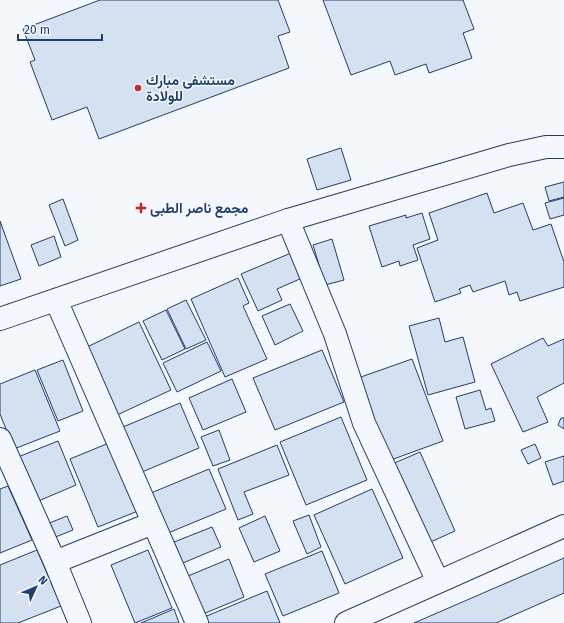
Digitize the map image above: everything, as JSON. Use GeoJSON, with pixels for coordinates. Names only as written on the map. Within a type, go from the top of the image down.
{"type":"FeatureCollection","features":[{"type":"Feature","properties":{"kind":"street"},"geometry":{"type":"LineString","coordinates":[[0,319],[288,220],[509,155],[546,147],[564,147]]}},
{"type":"Feature","properties":{"kind":"street"},"geometry":{"type":"LineString","coordinates":[[288,220],[335,334],[364,423],[438,582]]}},
{"type":"Feature","properties":{"kind":"street"},"geometry":{"type":"LineString","coordinates":[[56,300],[197,623]]}},
{"type":"Feature","properties":{"kind":"street"},"geometry":{"type":"LineString","coordinates":[[0,439],[55,562],[80,623]]}},
{"type":"Feature","properties":{"kind":"street"},"geometry":{"type":"LineString","coordinates":[[55,562],[153,523]]}},
{"type":"Feature","properties":{"kind":"street"},"geometry":{"type":"LineString","coordinates":[[346,623],[564,526]]}},
{"type":"Feature","properties":{"kind":"building","name":"مستشفى مبارك للولادة"},"geometry":{"type":"Polygon","coordinates":[[[100,0],[278,0],[290,32],[278,36],[289,68],[99,139],[87,107],[52,120],[30,62],[35,60],[23,29],[100,0]]]}},
{"type":"Feature","properties":{"kind":"building"},"geometry":{"type":"Polygon","coordinates":[[[323,0],[463,0],[474,29],[463,33],[472,58],[429,73],[426,64],[395,75],[390,61],[351,75],[323,0]]]}},
{"type":"Feature","properties":{"kind":"building"},"geometry":{"type":"Polygon","coordinates":[[[341,148],[351,180],[317,190],[307,159],[341,148]]]}},
{"type":"Feature","properties":{"kind":"building"},"geometry":{"type":"Polygon","coordinates":[[[564,182],[564,197],[549,201],[545,187],[564,182]]]}},
{"type":"Feature","properties":{"kind":"building"},"geometry":{"type":"Polygon","coordinates":[[[487,193],[494,213],[523,203],[533,230],[551,224],[564,262],[564,287],[520,301],[517,292],[509,295],[505,281],[473,292],[470,285],[459,289],[461,293],[435,302],[417,248],[438,240],[429,213],[487,193]]]}},
{"type":"Feature","properties":{"kind":"building"},"geometry":{"type":"Polygon","coordinates":[[[564,198],[564,215],[550,219],[545,203],[564,198]]]}},
{"type":"Feature","properties":{"kind":"building"},"geometry":{"type":"Polygon","coordinates":[[[63,199],[78,240],[65,246],[49,205],[63,199]]]}},
{"type":"Feature","properties":{"kind":"building"},"geometry":{"type":"Polygon","coordinates":[[[422,213],[430,239],[413,245],[418,260],[400,266],[399,261],[382,267],[369,226],[406,215],[406,218],[422,213]]]}},
{"type":"Feature","properties":{"kind":"building"},"geometry":{"type":"Polygon","coordinates":[[[0,221],[21,279],[0,286],[0,221]]]}},
{"type":"Feature","properties":{"kind":"building"},"geometry":{"type":"Polygon","coordinates":[[[54,236],[61,257],[39,266],[31,245],[54,236]]]}},
{"type":"Feature","properties":{"kind":"building"},"geometry":{"type":"Polygon","coordinates":[[[332,239],[344,280],[325,285],[313,245],[332,239]]]}},
{"type":"Feature","properties":{"kind":"building"},"geometry":{"type":"Polygon","coordinates":[[[291,253],[302,278],[277,289],[282,300],[258,311],[241,274],[291,253]]]}},
{"type":"Feature","properties":{"kind":"building"},"geometry":{"type":"Polygon","coordinates":[[[238,278],[249,303],[243,306],[267,359],[225,377],[191,299],[238,278]]]}},
{"type":"Feature","properties":{"kind":"building"},"geometry":{"type":"Polygon","coordinates":[[[186,300],[206,340],[186,349],[167,309],[186,300]]]}},
{"type":"Feature","properties":{"kind":"building"},"geometry":{"type":"Polygon","coordinates":[[[290,304],[303,331],[275,345],[262,316],[290,304]]]}},
{"type":"Feature","properties":{"kind":"building"},"geometry":{"type":"Polygon","coordinates":[[[166,310],[185,349],[162,360],[143,321],[166,310]]]}},
{"type":"Feature","properties":{"kind":"building"},"geometry":{"type":"Polygon","coordinates":[[[439,318],[445,342],[463,337],[475,382],[428,395],[409,326],[439,318]]]}},
{"type":"Feature","properties":{"kind":"building"},"geometry":{"type":"Polygon","coordinates":[[[139,322],[171,390],[117,415],[85,348],[139,322]]]}},
{"type":"Feature","properties":{"kind":"building"},"geometry":{"type":"Polygon","coordinates":[[[543,338],[548,346],[564,339],[564,383],[537,397],[548,422],[523,432],[491,364],[543,338]]]}},
{"type":"Feature","properties":{"kind":"building"},"geometry":{"type":"Polygon","coordinates":[[[207,342],[221,371],[177,392],[163,363],[207,342]]]}},
{"type":"Feature","properties":{"kind":"building"},"geometry":{"type":"Polygon","coordinates":[[[322,350],[344,402],[275,430],[253,378],[322,350]]]}},
{"type":"Feature","properties":{"kind":"building"},"geometry":{"type":"Polygon","coordinates":[[[412,359],[443,441],[388,461],[358,378],[412,359]]]}},
{"type":"Feature","properties":{"kind":"building"},"geometry":{"type":"Polygon","coordinates":[[[63,360],[83,411],[58,421],[37,370],[63,360]]]}},
{"type":"Feature","properties":{"kind":"building"},"geometry":{"type":"Polygon","coordinates":[[[35,370],[60,431],[14,449],[0,414],[0,384],[35,370]]]}},
{"type":"Feature","properties":{"kind":"building"},"geometry":{"type":"Polygon","coordinates":[[[232,379],[246,412],[203,430],[189,398],[232,379]]]}},
{"type":"Feature","properties":{"kind":"building"},"geometry":{"type":"Polygon","coordinates":[[[480,390],[486,410],[491,408],[495,421],[465,429],[456,397],[480,390]]]}},
{"type":"Feature","properties":{"kind":"building"},"geometry":{"type":"Polygon","coordinates":[[[180,403],[199,448],[142,472],[123,427],[180,403]]]}},
{"type":"Feature","properties":{"kind":"building"},"geometry":{"type":"Polygon","coordinates":[[[341,417],[367,480],[306,505],[280,442],[341,417]]]}},
{"type":"Feature","properties":{"kind":"building"},"geometry":{"type":"Polygon","coordinates":[[[561,418],[564,418],[564,429],[558,425],[561,418]]]}},
{"type":"Feature","properties":{"kind":"building"},"geometry":{"type":"Polygon","coordinates":[[[219,430],[230,460],[213,466],[201,437],[219,430]]]}},
{"type":"Feature","properties":{"kind":"building"},"geometry":{"type":"Polygon","coordinates":[[[58,441],[76,485],[36,502],[18,457],[58,441]]]}},
{"type":"Feature","properties":{"kind":"building"},"geometry":{"type":"Polygon","coordinates":[[[109,443],[138,511],[98,527],[70,459],[109,443]]]}},
{"type":"Feature","properties":{"kind":"building"},"geometry":{"type":"Polygon","coordinates":[[[535,444],[541,458],[528,464],[521,450],[535,444]]]}},
{"type":"Feature","properties":{"kind":"building"},"geometry":{"type":"Polygon","coordinates":[[[277,445],[289,475],[244,492],[253,514],[238,520],[218,469],[277,445]]]}},
{"type":"Feature","properties":{"kind":"building"},"geometry":{"type":"Polygon","coordinates":[[[420,452],[455,531],[426,544],[390,465],[420,452]]]}},
{"type":"Feature","properties":{"kind":"building"},"geometry":{"type":"Polygon","coordinates":[[[564,456],[564,481],[553,485],[545,462],[564,456]]]}},
{"type":"Feature","properties":{"kind":"building"},"geometry":{"type":"Polygon","coordinates":[[[209,469],[226,509],[168,533],[151,493],[209,469]]]}},
{"type":"Feature","properties":{"kind":"building"},"geometry":{"type":"Polygon","coordinates":[[[8,486],[32,540],[0,553],[0,489],[8,486]]]}},
{"type":"Feature","properties":{"kind":"building"},"geometry":{"type":"Polygon","coordinates":[[[372,489],[403,558],[345,584],[314,515],[372,489]]]}},
{"type":"Feature","properties":{"kind":"building"},"geometry":{"type":"Polygon","coordinates":[[[309,515],[321,547],[307,554],[293,521],[309,515]]]}},
{"type":"Feature","properties":{"kind":"building"},"geometry":{"type":"Polygon","coordinates":[[[67,516],[73,530],[53,538],[47,524],[67,516]]]}},
{"type":"Feature","properties":{"kind":"building"},"geometry":{"type":"Polygon","coordinates":[[[265,516],[280,551],[254,562],[239,528],[265,516]]]}},
{"type":"Feature","properties":{"kind":"building"},"geometry":{"type":"Polygon","coordinates":[[[212,527],[221,547],[183,563],[174,542],[212,527]]]}},
{"type":"Feature","properties":{"kind":"building"},"geometry":{"type":"Polygon","coordinates":[[[37,550],[61,606],[18,623],[0,623],[0,565],[37,550]]]}},
{"type":"Feature","properties":{"kind":"building"},"geometry":{"type":"Polygon","coordinates":[[[148,550],[172,608],[135,623],[111,565],[148,550]]]}},
{"type":"Feature","properties":{"kind":"building"},"geometry":{"type":"Polygon","coordinates":[[[322,551],[339,593],[283,616],[265,574],[322,551]]]}},
{"type":"Feature","properties":{"kind":"building"},"geometry":{"type":"Polygon","coordinates":[[[564,558],[564,593],[496,623],[414,623],[564,558]]]}},
{"type":"Feature","properties":{"kind":"building"},"geometry":{"type":"Polygon","coordinates":[[[229,559],[244,597],[203,614],[188,576],[229,559]]]}},
{"type":"Feature","properties":{"kind":"building"},"geometry":{"type":"Polygon","coordinates":[[[267,591],[280,623],[204,623],[202,618],[267,591]]]}},
{"type":"Feature","properties":{"kind":"building"},"geometry":{"type":"Polygon","coordinates":[[[174,609],[179,623],[141,623],[174,609]]]}},
{"type":"Feature","properties":{"kind":"place","name":"مستشفى مبارك للولادة"},"geometry":{"type":"Point","coordinates":[138,88]}},
{"type":"Feature","properties":{"kind":"place","name":"مجمع ناصر الطبى"},"geometry":{"type":"Point","coordinates":[141,208]}}]}
